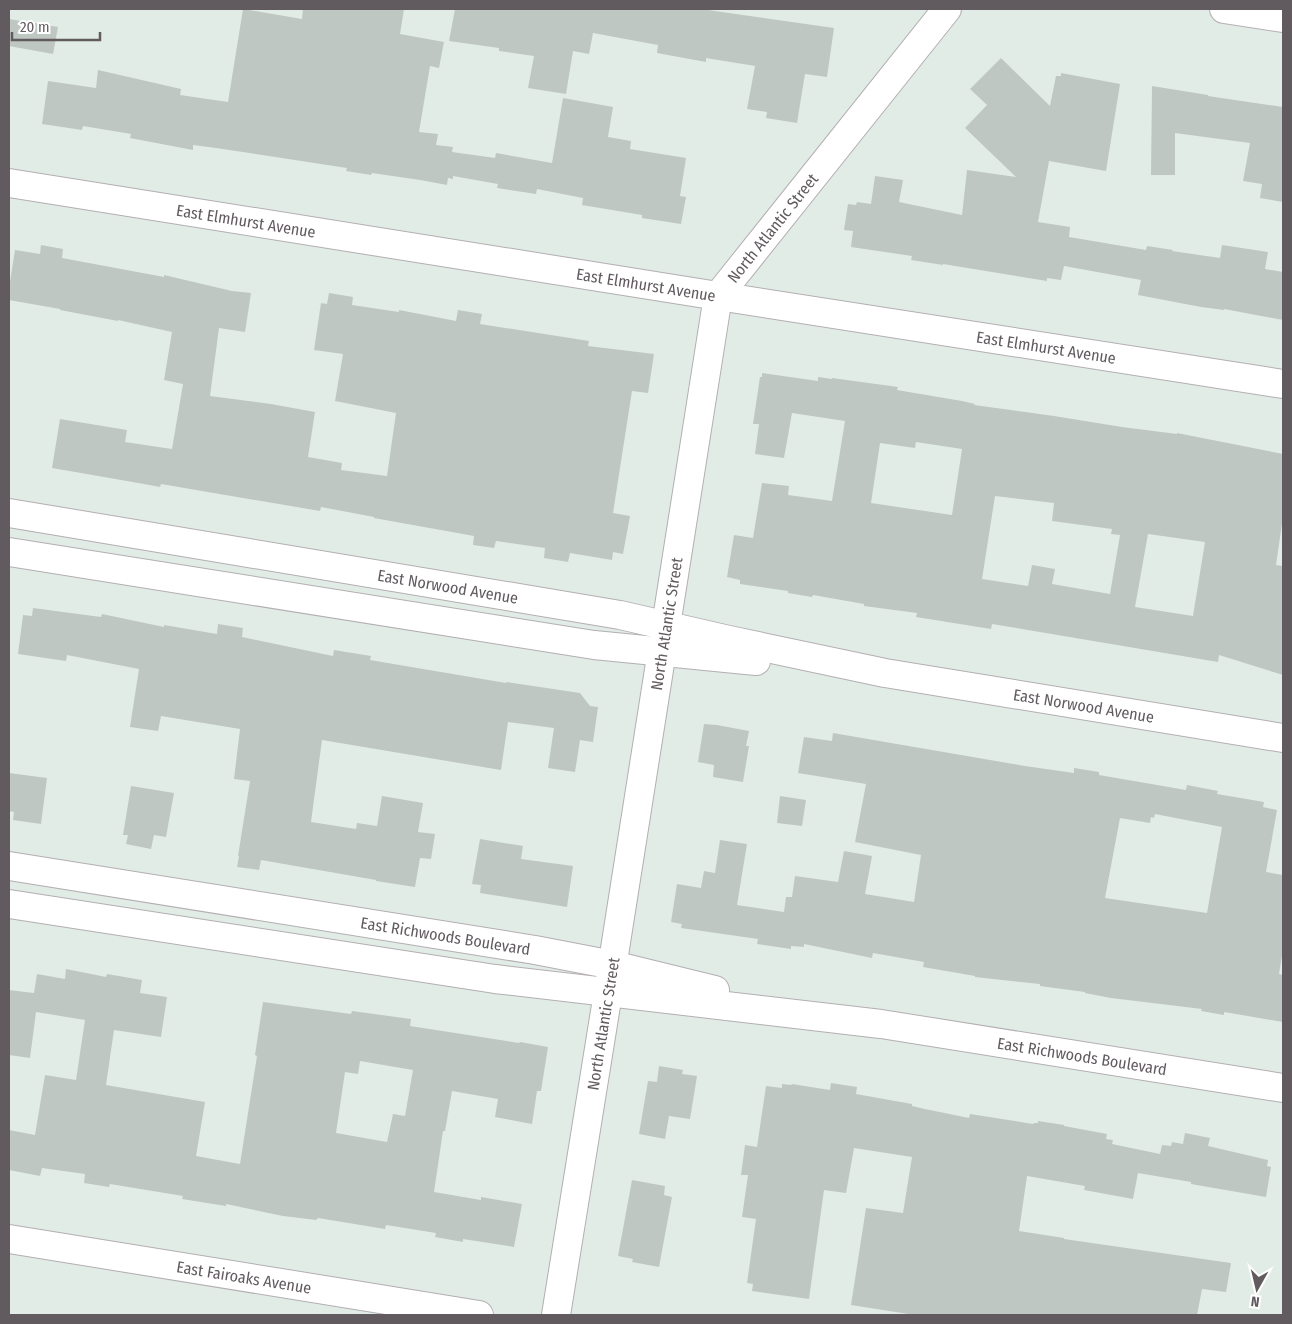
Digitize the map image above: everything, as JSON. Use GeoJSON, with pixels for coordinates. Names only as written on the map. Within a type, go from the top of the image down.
{"type":"FeatureCollection","features":[{"type":"Feature","properties":{"kind":"street","name":"North Atlantic Street"},"geometry":{"type":"LineString","coordinates":[[556,1315],[718,296],[947,9]]}},
{"type":"Feature","properties":{"kind":"street"},"geometry":{"type":"LineString","coordinates":[[1224,9],[1283,18]]}},
{"type":"Feature","properties":{"kind":"street","name":"East Elmhurst Avenue"},"geometry":{"type":"LineString","coordinates":[[9,183],[1283,384]]}},
{"type":"Feature","properties":{"kind":"street","name":"East Norwood Avenue"},"geometry":{"type":"LineString","coordinates":[[9,513],[610,613],[885,673],[1283,738]]}},
{"type":"Feature","properties":{"kind":"street","name":"East Norwood Avenue"},"geometry":{"type":"LineString","coordinates":[[9,552],[594,645],[885,673]]}},
{"type":"Feature","properties":{"kind":"street","name":"East Richwoods Boulevard"},"geometry":{"type":"LineString","coordinates":[[9,866],[534,950],[613,965],[698,986],[881,1024]]}},
{"type":"Feature","properties":{"kind":"street","name":"East Richwoods Boulevard"},"geometry":{"type":"LineString","coordinates":[[9,904],[495,979],[881,1024],[1283,1088]]}},
{"type":"Feature","properties":{"kind":"street","name":"East Fairoaks Avenue"},"geometry":{"type":"LineString","coordinates":[[9,1239],[479,1315]]}},
{"type":"Feature","properties":{"kind":"building"},"geometry":{"type":"Polygon","coordinates":[[[243,9],[302,19],[303,9],[404,9],[400,34],[444,42],[439,68],[430,66],[419,132],[438,134],[436,145],[453,147],[452,152],[495,158],[496,153],[552,163],[563,98],[613,107],[608,137],[631,141],[630,149],[686,158],[680,196],[686,197],[681,224],[582,205],[583,198],[537,189],[536,194],[497,188],[498,184],[453,176],[453,179],[448,178],[447,185],[372,173],[371,175],[346,171],[347,168],[216,148],[193,145],[193,150],[130,138],[131,134],[83,126],[82,130],[42,124],[48,81],[96,88],[98,70],[181,89],[180,95],[228,102],[243,9]]]}},
{"type":"Feature","properties":{"kind":"building"},"geometry":{"type":"Polygon","coordinates":[[[455,9],[701,9],[834,28],[827,77],[805,74],[797,123],[766,118],[767,112],[747,109],[755,66],[706,58],[706,62],[657,53],[658,45],[593,33],[589,54],[573,51],[566,94],[528,88],[534,56],[499,51],[499,48],[449,41],[455,9]]]}},
{"type":"Feature","properties":{"kind":"building"},"geometry":{"type":"Polygon","coordinates":[[[9,19],[58,27],[53,54],[9,46],[9,19]]]}},
{"type":"Feature","properties":{"kind":"building"},"geometry":{"type":"Polygon","coordinates":[[[1001,58],[1050,106],[1056,76],[1061,76],[1061,73],[1120,84],[1106,171],[1049,161],[1038,222],[1070,227],[1069,237],[1146,250],[1147,246],[1220,258],[1222,245],[1268,252],[1265,269],[1283,272],[1283,320],[1138,295],[1141,280],[1064,266],[1061,280],[1047,278],[1047,281],[911,260],[912,256],[851,247],[853,231],[844,230],[848,204],[856,205],[857,202],[871,204],[875,176],[903,180],[899,202],[962,215],[967,170],[1016,177],[965,128],[987,105],[970,89],[1001,58]]]}},
{"type":"Feature","properties":{"kind":"building"},"geometry":{"type":"Polygon","coordinates":[[[1152,86],[1283,107],[1283,202],[1260,198],[1262,184],[1243,181],[1250,143],[1175,133],[1175,175],[1151,175],[1152,86]]]}},
{"type":"Feature","properties":{"kind":"building"},"geometry":{"type":"Polygon","coordinates":[[[41,245],[63,249],[62,258],[164,277],[164,275],[232,291],[251,293],[245,332],[219,328],[210,396],[315,412],[308,457],[342,463],[341,470],[387,476],[396,413],[335,401],[343,354],[314,350],[321,303],[327,304],[329,293],[353,297],[352,305],[399,312],[399,310],[456,321],[458,310],[482,314],[480,324],[589,341],[588,346],[654,354],[648,393],[632,391],[613,513],[630,516],[623,554],[613,552],[612,560],[570,553],[568,562],[544,558],[545,548],[496,541],[494,548],[473,545],[474,536],[321,507],[320,511],[161,484],[160,487],[52,468],[60,419],[127,430],[125,442],[172,449],[183,384],[164,380],[172,332],[9,300],[15,250],[40,254],[41,245]]]}},
{"type":"Feature","properties":{"kind":"building"},"geometry":{"type":"Polygon","coordinates":[[[762,373],[818,381],[818,377],[832,378],[898,387],[897,390],[962,401],[974,405],[1122,427],[1177,433],[1283,454],[1283,517],[1276,565],[1283,566],[1283,675],[1219,655],[1218,662],[992,624],[991,629],[916,617],[917,613],[864,606],[864,604],[740,584],[740,580],[727,577],[734,535],[753,538],[762,483],[789,486],[788,495],[832,501],[845,421],[792,413],[784,458],[755,454],[759,424],[753,424],[760,377],[762,377],[762,373]],[[916,442],[915,448],[880,443],[871,503],[952,515],[962,449],[916,442]],[[995,496],[982,579],[1028,586],[1032,565],[1055,569],[1052,584],[1110,594],[1120,535],[1111,534],[1112,529],[1052,521],[1054,503],[995,496]],[[1148,534],[1135,607],[1193,616],[1205,542],[1148,534]]]}},
{"type":"Feature","properties":{"kind":"building"},"geometry":{"type":"Polygon","coordinates":[[[33,608],[101,617],[102,614],[164,627],[164,625],[217,634],[218,624],[243,628],[242,637],[333,656],[334,650],[371,656],[370,660],[506,683],[580,693],[590,706],[598,707],[593,742],[580,740],[575,772],[548,768],[554,728],[508,722],[501,770],[322,740],[311,822],[356,829],[357,823],[377,826],[382,796],[423,803],[418,832],[435,834],[431,859],[420,858],[415,887],[261,860],[259,870],[237,867],[250,781],[234,779],[240,729],[161,716],[158,731],[130,727],[139,669],[67,655],[66,661],[18,654],[23,615],[32,616],[33,608]]]}},
{"type":"Feature","properties":{"kind":"building"},"geometry":{"type":"Polygon","coordinates":[[[704,724],[749,731],[746,746],[749,746],[743,782],[713,777],[714,765],[698,762],[704,724]]]}},
{"type":"Feature","properties":{"kind":"building"},"geometry":{"type":"Polygon","coordinates":[[[833,733],[1025,766],[1074,773],[1074,768],[1099,772],[1099,775],[1186,790],[1187,785],[1218,791],[1217,794],[1264,802],[1263,807],[1277,810],[1266,872],[1283,875],[1283,950],[1279,974],[1283,975],[1283,1022],[1224,1012],[1224,1015],[1201,1011],[1202,1009],[1111,998],[1085,992],[1040,986],[1040,984],[975,977],[923,967],[924,962],[873,953],[872,958],[804,944],[804,947],[791,946],[791,949],[757,944],[758,939],[681,928],[682,924],[671,922],[677,884],[701,888],[704,871],[715,873],[720,840],[747,844],[737,905],[784,912],[786,897],[792,897],[795,876],[838,882],[844,851],[872,856],[865,894],[914,902],[921,855],[855,842],[866,784],[798,773],[804,737],[832,741],[833,733]],[[1155,814],[1154,818],[1151,817],[1150,823],[1120,818],[1105,898],[1207,913],[1222,827],[1155,814]]]}},
{"type":"Feature","properties":{"kind":"building"},"geometry":{"type":"Polygon","coordinates":[[[9,773],[47,778],[41,824],[13,820],[14,812],[9,811],[9,773]]]}},
{"type":"Feature","properties":{"kind":"building"},"geometry":{"type":"Polygon","coordinates":[[[131,786],[174,793],[166,837],[154,835],[151,849],[126,844],[128,835],[123,835],[131,786]]]}},
{"type":"Feature","properties":{"kind":"building"},"geometry":{"type":"Polygon","coordinates":[[[780,796],[806,800],[802,826],[777,823],[780,796]]]}},
{"type":"Feature","properties":{"kind":"building"},"geometry":{"type":"Polygon","coordinates":[[[480,839],[523,846],[521,859],[573,866],[567,907],[480,893],[481,885],[472,884],[480,839]]]}},
{"type":"Feature","properties":{"kind":"building"},"geometry":{"type":"Polygon","coordinates":[[[66,969],[106,977],[107,974],[142,980],[140,993],[167,997],[161,1037],[114,1030],[106,1085],[205,1102],[196,1156],[240,1164],[257,1056],[255,1055],[263,1002],[351,1014],[352,1011],[411,1019],[410,1026],[548,1047],[541,1091],[537,1091],[532,1124],[495,1117],[498,1099],[452,1091],[445,1131],[443,1131],[434,1192],[481,1200],[481,1197],[522,1204],[514,1247],[463,1239],[463,1242],[435,1237],[436,1233],[386,1225],[385,1229],[318,1218],[316,1220],[283,1216],[226,1204],[226,1206],[182,1199],[183,1196],[110,1184],[109,1187],[84,1183],[85,1174],[42,1168],[40,1176],[9,1170],[9,1130],[35,1135],[45,1075],[76,1080],[85,1020],[36,1012],[30,1058],[9,1055],[9,990],[34,993],[37,974],[65,979],[66,969]],[[360,1061],[358,1074],[345,1072],[336,1133],[387,1142],[393,1114],[405,1116],[413,1070],[360,1061]]]}},
{"type":"Feature","properties":{"kind":"building"},"geometry":{"type":"Polygon","coordinates":[[[659,1066],[683,1070],[682,1074],[697,1076],[690,1119],[669,1116],[665,1139],[639,1134],[648,1081],[657,1082],[659,1066]]]}},
{"type":"Feature","properties":{"kind":"building"},"geometry":{"type":"Polygon","coordinates":[[[831,1083],[857,1087],[856,1094],[912,1104],[912,1106],[969,1118],[970,1114],[1033,1124],[1038,1123],[1038,1121],[1107,1134],[1106,1139],[1113,1140],[1112,1144],[1160,1154],[1162,1145],[1171,1146],[1172,1142],[1183,1144],[1185,1133],[1210,1138],[1208,1146],[1268,1160],[1267,1166],[1271,1167],[1266,1197],[1138,1173],[1133,1199],[1084,1190],[1085,1186],[1027,1176],[1019,1231],[1231,1263],[1226,1292],[1202,1289],[1197,1315],[915,1315],[851,1305],[866,1208],[903,1213],[912,1157],[854,1148],[846,1193],[824,1190],[809,1299],[752,1291],[753,1284],[747,1283],[756,1219],[742,1217],[748,1175],[741,1175],[745,1145],[757,1147],[766,1086],[782,1088],[782,1084],[792,1084],[830,1090],[831,1083]]]}},
{"type":"Feature","properties":{"kind":"building"},"geometry":{"type":"Polygon","coordinates":[[[632,1180],[665,1186],[664,1195],[672,1197],[659,1267],[632,1262],[633,1259],[618,1256],[632,1180]]]}}]}
